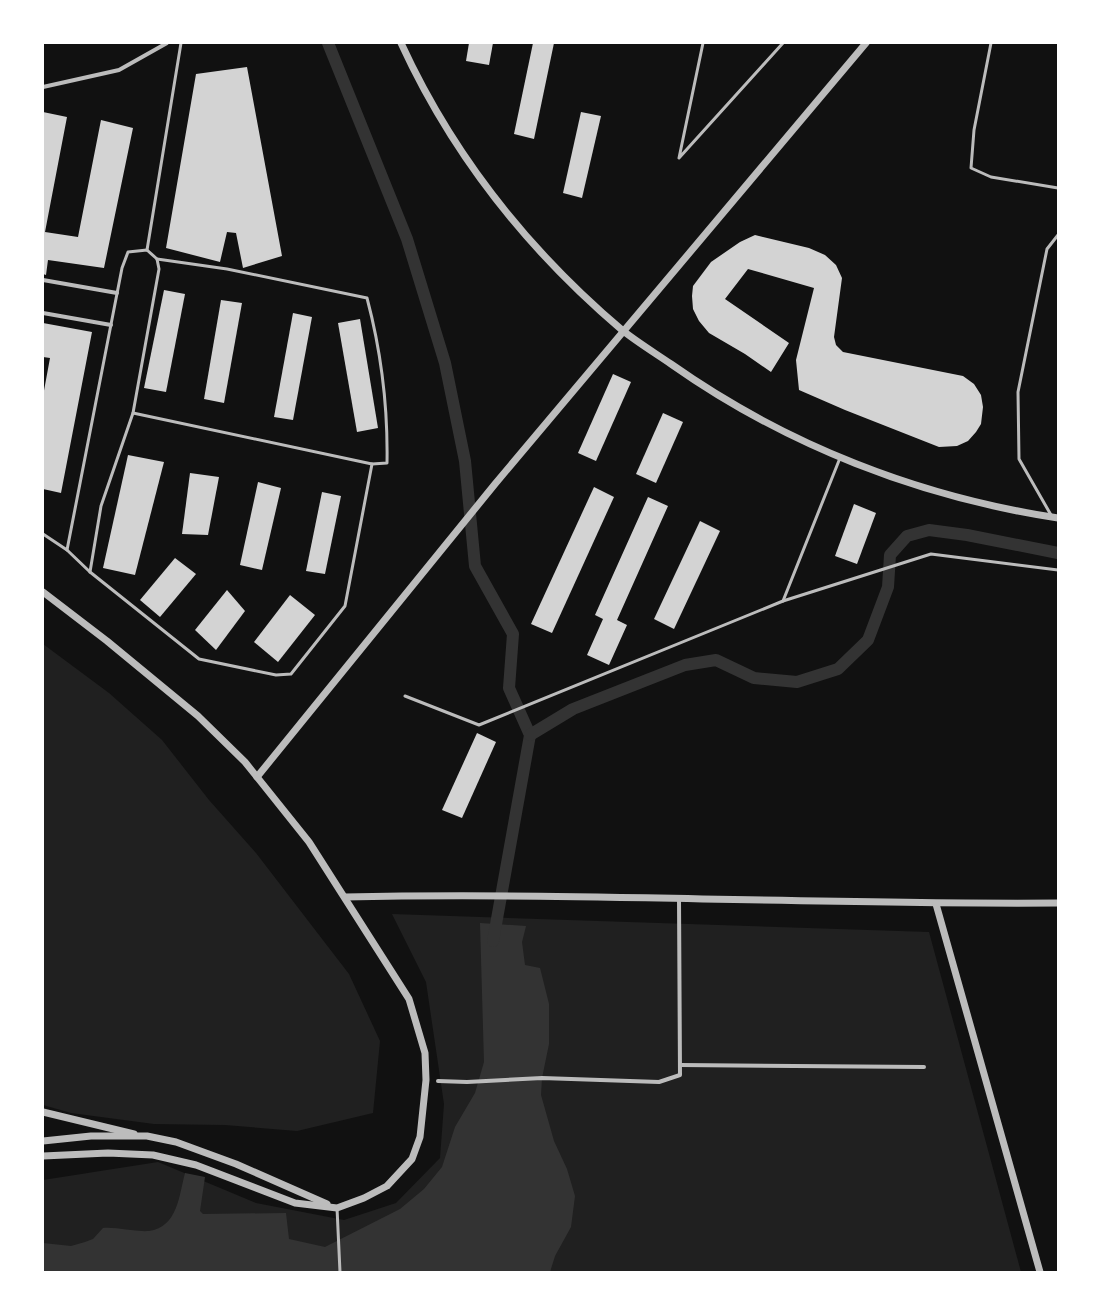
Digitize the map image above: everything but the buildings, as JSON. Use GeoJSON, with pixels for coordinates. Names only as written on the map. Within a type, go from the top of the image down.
{"type":"FeatureCollection","features":[{"type":"Feature","properties":{"kind":"street"},"geometry":{"type":"LineString","coordinates":[[43,87],[119,70],[167,43]]}},
{"type":"Feature","properties":{"kind":"street"},"geometry":{"type":"LineString","coordinates":[[401,43],[411,64],[460,149],[512,221],[567,278],[623,330],[744,412],[840,458],[951,496],[1055,517]]}},
{"type":"Feature","properties":{"kind":"street"},"geometry":{"type":"LineString","coordinates":[[257,777],[495,484],[866,43]]}},
{"type":"Feature","properties":{"kind":"street"},"geometry":{"type":"LineString","coordinates":[[43,280],[117,294]]}},
{"type":"Feature","properties":{"kind":"street"},"geometry":{"type":"LineString","coordinates":[[43,313],[111,325]]}},
{"type":"Feature","properties":{"kind":"street"},"geometry":{"type":"LineString","coordinates":[[43,592],[107,641],[198,716],[245,762],[309,842],[409,998],[425,1054],[426,1080],[420,1137],[412,1159],[387,1186],[364,1198],[337,1208],[295,1203],[196,1165],[153,1155],[108,1153],[43,1156]]}},
{"type":"Feature","properties":{"kind":"street"},"geometry":{"type":"LineString","coordinates":[[345,897],[465,895],[936,904],[1058,902]]}},
{"type":"Feature","properties":{"kind":"street"},"geometry":{"type":"LineString","coordinates":[[438,1081],[467,1082],[542,1078],[659,1082],[680,1075],[679,899]]}},
{"type":"Feature","properties":{"kind":"street"},"geometry":{"type":"LineString","coordinates":[[936,904],[1040,1272]]}},
{"type":"Feature","properties":{"kind":"street"},"geometry":{"type":"LineString","coordinates":[[680,1065],[924,1067]]}},
{"type":"Feature","properties":{"kind":"street"},"geometry":{"type":"LineString","coordinates":[[43,1112],[176,1142],[236,1164],[337,1208]]}},
{"type":"Feature","properties":{"kind":"street"},"geometry":{"type":"LineString","coordinates":[[43,1142],[91,1136],[147,1136]]}},
{"type":"Feature","properties":{"kind":"lane"},"geometry":{"type":"LineString","coordinates":[[147,250],[181,43]]}},
{"type":"Feature","properties":{"kind":"lane"},"geometry":{"type":"LineString","coordinates":[[703,43],[679,158],[783,43]]}},
{"type":"Feature","properties":{"kind":"lane"},"geometry":{"type":"LineString","coordinates":[[991,43],[974,130],[971,168],[991,177],[1058,188]]}},
{"type":"Feature","properties":{"kind":"lane"},"geometry":{"type":"LineString","coordinates":[[1055,517],[1019,459],[1018,392],[1047,249],[1058,235]]}},
{"type":"Feature","properties":{"kind":"lane"},"geometry":{"type":"LineString","coordinates":[[67,550],[122,268],[128,252],[147,250],[157,259],[227,269],[367,298],[375,328],[388,421],[387,462],[372,464],[133,413]]}},
{"type":"Feature","properties":{"kind":"lane"},"geometry":{"type":"LineString","coordinates":[[90,572],[101,506],[133,413],[159,269],[157,259]]}},
{"type":"Feature","properties":{"kind":"lane"},"geometry":{"type":"LineString","coordinates":[[783,601],[840,458]]}},
{"type":"Feature","properties":{"kind":"lane"},"geometry":{"type":"LineString","coordinates":[[43,534],[67,550],[90,572],[199,659],[276,675],[291,674],[345,606],[372,464]]}},
{"type":"Feature","properties":{"kind":"lane"},"geometry":{"type":"LineString","coordinates":[[405,696],[479,725],[783,601],[886,570],[931,554],[1058,570]]}},
{"type":"Feature","properties":{"kind":"lane"},"geometry":{"type":"LineString","coordinates":[[337,1208],[337,1237],[340,1272]]}},
{"type":"Feature","properties":{"kind":"shaded area"},"geometry":{"type":"Polygon","coordinates":[[[43,644],[109,693],[162,740],[209,800],[256,853],[349,974],[380,1041],[373,1113],[297,1131],[225,1125],[154,1124],[71,1113],[43,1105],[43,644]]]}},
{"type":"Feature","properties":{"kind":"shaded area"},"geometry":{"type":"Polygon","coordinates":[[[392,914],[929,932],[1021,1272],[43,1272],[43,1180],[158,1162],[256,1203],[344,1220],[396,1203],[440,1158],[444,1104],[426,982],[392,914]]]}},
{"type":"Feature","properties":{"kind":"shaded area"},"geometry":{"type":"Polygon","coordinates":[[[480,923],[526,926],[522,942],[525,965],[540,968],[549,1004],[549,1044],[542,1078],[541,1095],[554,1141],[567,1169],[575,1196],[571,1227],[555,1256],[550,1272],[43,1272],[43,1243],[71,1246],[93,1239],[103,1228],[149,1231],[159,1228],[172,1217],[176,1209],[185,1173],[205,1177],[200,1211],[203,1214],[286,1213],[289,1239],[325,1247],[400,1209],[424,1189],[442,1167],[455,1127],[475,1093],[484,1062],[480,923]]]}},
{"type":"Feature","properties":{"kind":"waterway"},"geometry":{"type":"LineString","coordinates":[[328,43],[407,239],[445,363],[465,461],[475,566],[513,634],[509,688],[530,735],[493,941]]}},
{"type":"Feature","properties":{"kind":"waterway"},"geometry":{"type":"LineString","coordinates":[[530,735],[573,709],[685,665],[716,660],[754,678],[797,682],[838,669],[868,640],[888,587],[890,555],[907,536],[929,530],[967,535],[1058,553]]}}]}
